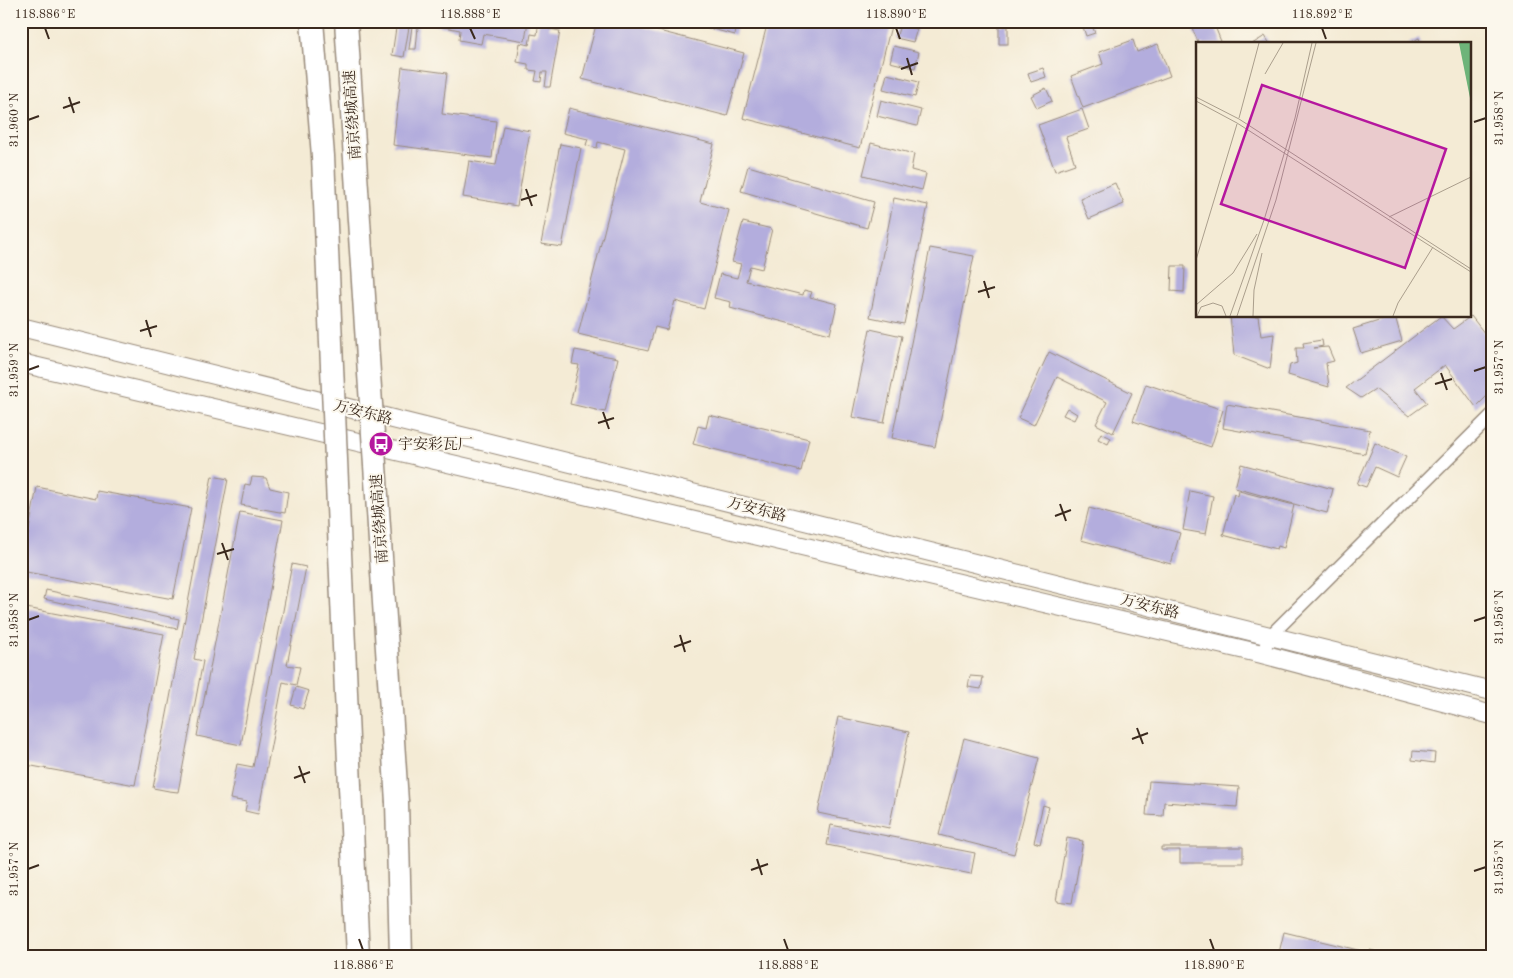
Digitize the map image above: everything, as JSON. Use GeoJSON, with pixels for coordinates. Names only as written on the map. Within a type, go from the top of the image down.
{"type":"FeatureCollection","features":[{"type":"Feature","properties":{"kind":"highway"},"geometry":{"type":"LineString","coordinates":[[312,21],[323,156],[358,957]]}},
{"type":"Feature","properties":{"kind":"highway","name":"南京绕城高速"},"geometry":{"type":"LineString","coordinates":[[346,21],[397,802],[401,957]]}},
{"type":"Feature","properties":{"kind":"highway"},"geometry":{"type":"LineString","coordinates":[[399,878],[405,957]]}},
{"type":"Feature","properties":{"kind":"main road","name":"万安东路"},"geometry":{"type":"LineString","coordinates":[[21,327],[1492,691]]}},
{"type":"Feature","properties":{"kind":"main road","name":"万安东路"},"geometry":{"type":"LineString","coordinates":[[21,363],[1262,654],[1492,715]]}},
{"type":"Feature","properties":{"kind":"street"},"geometry":{"type":"LineString","coordinates":[[1262,654],[1270,636],[1492,415]]}},
{"type":"Feature","properties":{"kind":"building"},"geometry":{"type":"Polygon","coordinates":[[[397,21],[410,21],[404,57],[392,55],[397,21]]]}},
{"type":"Feature","properties":{"kind":"building"},"geometry":{"type":"Polygon","coordinates":[[[413,21],[528,21],[525,41],[483,34],[481,44],[459,40],[460,30],[413,21]]]}},
{"type":"Feature","properties":{"kind":"building"},"geometry":{"type":"Polygon","coordinates":[[[539,21],[550,23],[549,29],[560,31],[550,87],[545,87],[547,72],[542,72],[541,82],[535,81],[537,71],[528,70],[528,64],[517,62],[520,43],[529,45],[531,34],[537,35],[539,21]]]}},
{"type":"Feature","properties":{"kind":"building"},"geometry":{"type":"Polygon","coordinates":[[[597,21],[620,21],[744,53],[727,116],[582,79],[597,21]]]}},
{"type":"Feature","properties":{"kind":"building"},"geometry":{"type":"Polygon","coordinates":[[[682,21],[738,21],[735,35],[682,21]]]}},
{"type":"Feature","properties":{"kind":"building"},"geometry":{"type":"Polygon","coordinates":[[[768,21],[872,21],[891,26],[860,148],[743,118],[768,21]]]}},
{"type":"Feature","properties":{"kind":"building"},"geometry":{"type":"Polygon","coordinates":[[[1090,21],[1095,33],[1086,36],[1082,24],[1090,21]]]}},
{"type":"Feature","properties":{"kind":"building"},"geometry":{"type":"Polygon","coordinates":[[[1189,21],[1235,21],[1216,29],[1221,42],[1198,42],[1189,21]]]}},
{"type":"Feature","properties":{"kind":"building"},"geometry":{"type":"Polygon","coordinates":[[[900,25],[917,29],[913,42],[896,38],[900,25]]]}},
{"type":"Feature","properties":{"kind":"building"},"geometry":{"type":"Polygon","coordinates":[[[412,26],[418,27],[416,49],[409,49],[412,26]]]}},
{"type":"Feature","properties":{"kind":"building"},"geometry":{"type":"Polygon","coordinates":[[[999,26],[1008,26],[1008,44],[999,44],[999,26]]]}},
{"type":"Feature","properties":{"kind":"building"},"geometry":{"type":"Polygon","coordinates":[[[1265,36],[1269,42],[1255,42],[1265,36]]]}},
{"type":"Feature","properties":{"kind":"building"},"geometry":{"type":"Polygon","coordinates":[[[1419,38],[1420,42],[1412,42],[1419,38]]]}},
{"type":"Feature","properties":{"kind":"building"},"geometry":{"type":"Polygon","coordinates":[[[1133,40],[1137,52],[1158,44],[1170,76],[1083,108],[1071,76],[1103,64],[1099,52],[1133,40]]]}},
{"type":"Feature","properties":{"kind":"building"},"geometry":{"type":"Polygon","coordinates":[[[894,46],[919,52],[915,68],[890,62],[894,46]]]}},
{"type":"Feature","properties":{"kind":"building"},"geometry":{"type":"Polygon","coordinates":[[[402,67],[447,73],[442,114],[496,121],[492,158],[393,145],[402,67]]]}},
{"type":"Feature","properties":{"kind":"building"},"geometry":{"type":"Polygon","coordinates":[[[1043,68],[1046,77],[1031,82],[1028,73],[1043,68]]]}},
{"type":"Feature","properties":{"kind":"building"},"geometry":{"type":"Polygon","coordinates":[[[887,74],[919,82],[915,97],[883,89],[887,74]]]}},
{"type":"Feature","properties":{"kind":"building"},"geometry":{"type":"Polygon","coordinates":[[[1046,88],[1052,101],[1037,108],[1031,96],[1046,88]]]}},
{"type":"Feature","properties":{"kind":"building"},"geometry":{"type":"Polygon","coordinates":[[[881,100],[921,110],[917,126],[877,116],[881,100]]]}},
{"type":"Feature","properties":{"kind":"building"},"geometry":{"type":"Polygon","coordinates":[[[569,108],[714,144],[700,202],[729,210],[704,309],[675,301],[667,330],[655,327],[648,351],[578,334],[625,149],[598,142],[597,148],[586,145],[588,139],[563,133],[569,108]]]}},
{"type":"Feature","properties":{"kind":"building"},"geometry":{"type":"Polygon","coordinates":[[[1082,109],[1089,129],[1066,137],[1075,164],[1055,171],[1038,125],[1082,109]]]}},
{"type":"Feature","properties":{"kind":"building"},"geometry":{"type":"Polygon","coordinates":[[[503,126],[530,131],[517,206],[463,197],[469,161],[496,165],[503,126]]]}},
{"type":"Feature","properties":{"kind":"building"},"geometry":{"type":"Polygon","coordinates":[[[871,143],[914,154],[911,170],[926,174],[922,190],[863,175],[871,143]]]}},
{"type":"Feature","properties":{"kind":"building"},"geometry":{"type":"Polygon","coordinates":[[[560,144],[581,148],[562,247],[541,244],[560,144]]]}},
{"type":"Feature","properties":{"kind":"building"},"geometry":{"type":"Polygon","coordinates":[[[748,166],[874,202],[867,228],[741,191],[748,166]]]}},
{"type":"Feature","properties":{"kind":"building"},"geometry":{"type":"Polygon","coordinates":[[[1115,183],[1124,204],[1089,219],[1080,198],[1115,183]]]}},
{"type":"Feature","properties":{"kind":"building"},"geometry":{"type":"Polygon","coordinates":[[[894,198],[928,205],[904,324],[870,317],[894,198]]]}},
{"type":"Feature","properties":{"kind":"building"},"geometry":{"type":"Polygon","coordinates":[[[743,222],[772,229],[762,269],[750,266],[746,281],[803,295],[804,290],[812,292],[810,297],[837,304],[830,334],[730,308],[731,302],[714,298],[720,274],[737,278],[741,264],[732,262],[743,222]]]}},
{"type":"Feature","properties":{"kind":"building"},"geometry":{"type":"Polygon","coordinates":[[[930,248],[974,256],[935,447],[892,438],[930,248]]]}},
{"type":"Feature","properties":{"kind":"building"},"geometry":{"type":"Polygon","coordinates":[[[1172,266],[1185,266],[1184,292],[1171,291],[1172,266]]]}},
{"type":"Feature","properties":{"kind":"building"},"geometry":{"type":"Polygon","coordinates":[[[1471,316],[1492,343],[1492,391],[1476,407],[1445,365],[1415,388],[1427,403],[1409,416],[1375,389],[1361,398],[1346,388],[1438,318],[1443,318],[1453,329],[1471,316]]]}},
{"type":"Feature","properties":{"kind":"building"},"geometry":{"type":"Polygon","coordinates":[[[1230,318],[1258,318],[1261,336],[1274,334],[1270,369],[1234,355],[1230,318]]]}},
{"type":"Feature","properties":{"kind":"building"},"geometry":{"type":"Polygon","coordinates":[[[1389,318],[1396,318],[1402,341],[1361,353],[1353,329],[1389,318]]]}},
{"type":"Feature","properties":{"kind":"building"},"geometry":{"type":"Polygon","coordinates":[[[870,329],[902,336],[884,423],[852,417],[870,329]]]}},
{"type":"Feature","properties":{"kind":"building"},"geometry":{"type":"Polygon","coordinates":[[[1322,340],[1323,346],[1314,348],[1328,347],[1334,361],[1326,363],[1329,387],[1288,375],[1290,365],[1297,363],[1296,348],[1304,348],[1303,343],[1322,340]]]}},
{"type":"Feature","properties":{"kind":"building"},"geometry":{"type":"Polygon","coordinates":[[[575,350],[618,358],[605,412],[570,404],[579,365],[572,364],[575,350]]]}},
{"type":"Feature","properties":{"kind":"building"},"geometry":{"type":"Polygon","coordinates":[[[1049,352],[1132,393],[1113,433],[1096,424],[1107,402],[1057,377],[1034,425],[1018,418],[1049,352]]]}},
{"type":"Feature","properties":{"kind":"building"},"geometry":{"type":"Polygon","coordinates":[[[1146,384],[1223,410],[1211,447],[1133,421],[1146,384]]]}},
{"type":"Feature","properties":{"kind":"building"},"geometry":{"type":"Polygon","coordinates":[[[1227,404],[1370,430],[1365,454],[1223,428],[1227,404]]]}},
{"type":"Feature","properties":{"kind":"building"},"geometry":{"type":"Polygon","coordinates":[[[1067,408],[1077,414],[1074,420],[1063,415],[1067,408]]]}},
{"type":"Feature","properties":{"kind":"building"},"geometry":{"type":"Polygon","coordinates":[[[709,415],[809,439],[801,471],[693,444],[698,426],[706,428],[709,415]]]}},
{"type":"Feature","properties":{"kind":"building"},"geometry":{"type":"Polygon","coordinates":[[[1101,433],[1111,438],[1108,444],[1098,439],[1101,433]]]}},
{"type":"Feature","properties":{"kind":"building"},"geometry":{"type":"Polygon","coordinates":[[[1375,443],[1406,457],[1397,477],[1375,467],[1366,487],[1357,484],[1375,443]]]}},
{"type":"Feature","properties":{"kind":"building"},"geometry":{"type":"Polygon","coordinates":[[[1241,464],[1333,489],[1327,513],[1235,488],[1241,464]]]}},
{"type":"Feature","properties":{"kind":"building"},"geometry":{"type":"Polygon","coordinates":[[[212,476],[228,479],[194,659],[203,661],[178,792],[169,791],[153,788],[212,476]]]}},
{"type":"Feature","properties":{"kind":"building"},"geometry":{"type":"Polygon","coordinates":[[[252,477],[266,478],[270,488],[288,492],[285,513],[241,505],[245,484],[250,485],[252,477]]]}},
{"type":"Feature","properties":{"kind":"building"},"geometry":{"type":"Polygon","coordinates":[[[37,487],[96,499],[97,491],[191,508],[173,599],[21,571],[37,487]]]}},
{"type":"Feature","properties":{"kind":"building"},"geometry":{"type":"Polygon","coordinates":[[[1190,491],[1213,496],[1206,534],[1183,530],[1190,491]]]}},
{"type":"Feature","properties":{"kind":"building"},"geometry":{"type":"Polygon","coordinates":[[[1239,491],[1294,505],[1284,548],[1278,546],[1277,549],[1223,535],[1234,494],[1238,496],[1239,491]]]}},
{"type":"Feature","properties":{"kind":"building"},"geometry":{"type":"Polygon","coordinates":[[[1089,508],[1180,533],[1171,564],[1081,540],[1089,508]]]}},
{"type":"Feature","properties":{"kind":"building"},"geometry":{"type":"Polygon","coordinates":[[[240,512],[283,520],[241,745],[197,736],[240,512]]]}},
{"type":"Feature","properties":{"kind":"building"},"geometry":{"type":"Polygon","coordinates":[[[292,564],[306,567],[287,665],[300,667],[296,685],[283,682],[258,814],[245,811],[247,802],[230,799],[237,764],[253,767],[292,564]]]}},
{"type":"Feature","properties":{"kind":"building"},"geometry":{"type":"Polygon","coordinates":[[[46,590],[179,619],[177,629],[44,599],[46,590]]]}},
{"type":"Feature","properties":{"kind":"building"},"geometry":{"type":"Polygon","coordinates":[[[21,607],[164,634],[135,785],[21,764],[21,607]]]}},
{"type":"Feature","properties":{"kind":"building"},"geometry":{"type":"Polygon","coordinates":[[[970,676],[983,677],[981,689],[968,687],[970,676]]]}},
{"type":"Feature","properties":{"kind":"building"},"geometry":{"type":"Polygon","coordinates":[[[296,687],[309,691],[303,709],[291,705],[296,687]]]}},
{"type":"Feature","properties":{"kind":"building"},"geometry":{"type":"Polygon","coordinates":[[[838,717],[909,732],[889,828],[818,813],[838,717]]]}},
{"type":"Feature","properties":{"kind":"building"},"geometry":{"type":"Polygon","coordinates":[[[964,738],[1039,758],[1014,854],[939,835],[964,738]]]}},
{"type":"Feature","properties":{"kind":"building"},"geometry":{"type":"Polygon","coordinates":[[[1413,751],[1435,753],[1434,763],[1412,760],[1413,751]]]}},
{"type":"Feature","properties":{"kind":"building"},"geometry":{"type":"Polygon","coordinates":[[[1149,781],[1239,787],[1237,807],[1164,802],[1163,816],[1146,815],[1149,781]]]}},
{"type":"Feature","properties":{"kind":"building"},"geometry":{"type":"Polygon","coordinates":[[[1043,805],[1049,807],[1040,844],[1034,842],[1043,805]]]}},
{"type":"Feature","properties":{"kind":"building"},"geometry":{"type":"Polygon","coordinates":[[[831,825],[975,853],[971,874],[827,845],[831,825]]]}},
{"type":"Feature","properties":{"kind":"building"},"geometry":{"type":"Polygon","coordinates":[[[1067,838],[1083,841],[1072,903],[1056,901],[1067,838]]]}},
{"type":"Feature","properties":{"kind":"building"},"geometry":{"type":"Polygon","coordinates":[[[1161,847],[1243,847],[1243,863],[1180,863],[1180,850],[1161,850],[1161,847]]]}},
{"type":"Feature","properties":{"kind":"building"},"geometry":{"type":"Polygon","coordinates":[[[1284,932],[1370,953],[1370,950],[1381,953],[1380,957],[1278,957],[1284,932]]]}},
{"type":"Feature","properties":{"kind":"place","name":"宇安彩瓦厂"},"geometry":{"type":"Point","coordinates":[381,444]}}]}
